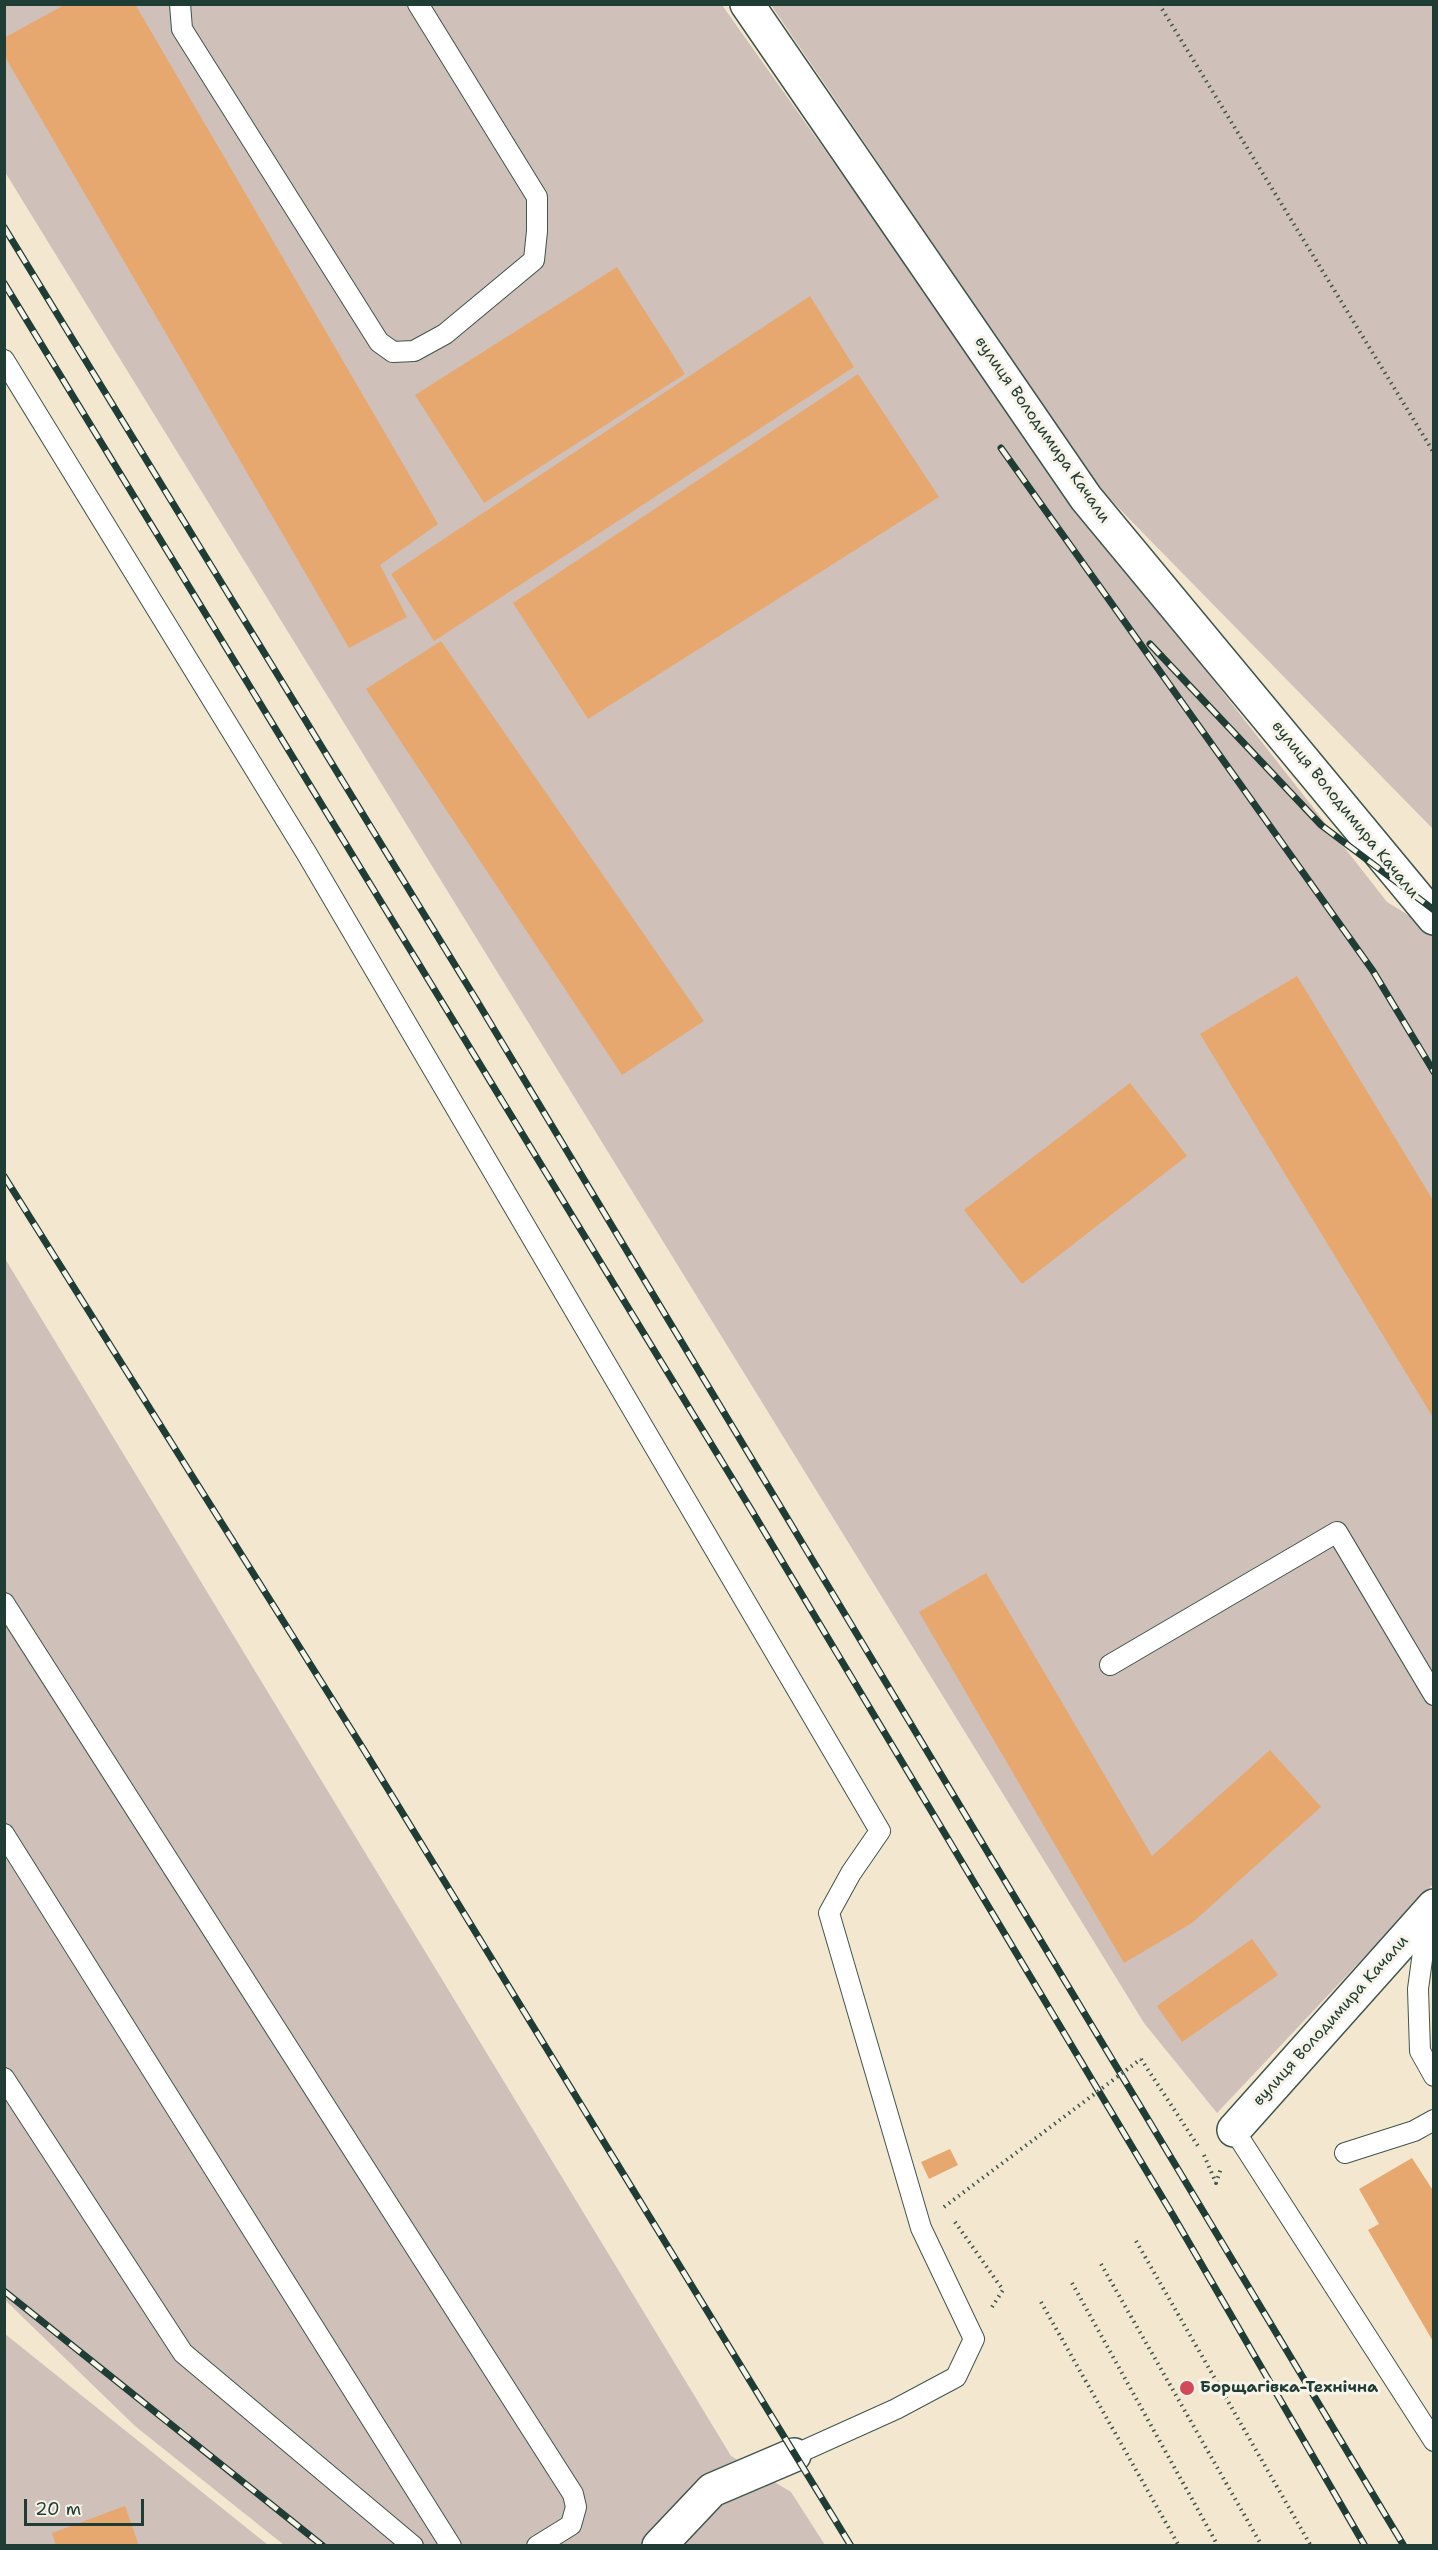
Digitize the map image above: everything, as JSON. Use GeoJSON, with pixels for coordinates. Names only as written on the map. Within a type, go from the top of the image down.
{"type":"FeatureCollection","features":[{"type":"Feature","properties":{"kind":"street","name":"вулиця Володимира Качали"},"geometry":{"type":"LineString","coordinates":[[747,4],[1086,498],[1434,918]]}},
{"type":"Feature","properties":{"kind":"street","name":"вулиця Володимира Качали"},"geometry":{"type":"LineString","coordinates":[[1234,2130],[1431,1909]]}},
{"type":"Feature","properties":{"kind":"street"},"geometry":{"type":"LineString","coordinates":[[659,2546],[712,2490],[794,2455]]}},
{"type":"Feature","properties":{"kind":"lane"},"geometry":{"type":"LineString","coordinates":[[180,4],[182,29],[379,342],[393,352],[414,351],[445,334],[534,260],[537,231],[537,197],[418,4]]}},
{"type":"Feature","properties":{"kind":"lane"},"geometry":{"type":"LineString","coordinates":[[4,360],[307,854],[880,1831],[851,1873],[829,1912],[921,2228],[974,2339],[956,2376],[880,2417],[794,2455]]}},
{"type":"Feature","properties":{"kind":"lane"},"geometry":{"type":"LineString","coordinates":[[1388,863],[1434,889]]}},
{"type":"Feature","properties":{"kind":"lane"},"geometry":{"type":"LineString","coordinates":[[1110,1665],[1337,1532],[1434,1695]]}},
{"type":"Feature","properties":{"kind":"lane"},"geometry":{"type":"LineString","coordinates":[[4,1603],[573,2494],[576,2507],[571,2525],[537,2546]]}},
{"type":"Feature","properties":{"kind":"lane"},"geometry":{"type":"LineString","coordinates":[[4,1834],[451,2546]]}},
{"type":"Feature","properties":{"kind":"lane","name":"вулиця Володимира Качали"},"geometry":{"type":"LineString","coordinates":[[1431,1909],[1418,1989],[1420,2051],[1434,2076]]}},
{"type":"Feature","properties":{"kind":"lane"},"geometry":{"type":"LineString","coordinates":[[4,2078],[183,2354],[413,2546]]}},
{"type":"Feature","properties":{"kind":"lane"},"geometry":{"type":"LineString","coordinates":[[1345,2153],[1414,2130],[1434,2120]]}},
{"type":"Feature","properties":{"kind":"lane"},"geometry":{"type":"LineString","coordinates":[[1234,2130],[1434,2441]]}},
{"type":"Feature","properties":{"kind":"path"},"geometry":{"type":"LineString","coordinates":[[1159,4],[1434,453]]}},
{"type":"Feature","properties":{"kind":"path"},"geometry":{"type":"LineString","coordinates":[[1003,2290],[944,2206],[1141,2059],[1206,2158]]}},
{"type":"Feature","properties":{"kind":"path"},"geometry":{"type":"LineString","coordinates":[[1136,2241],[1311,2546]]}},
{"type":"Feature","properties":{"kind":"path"},"geometry":{"type":"LineString","coordinates":[[1101,2264],[1262,2546]]}},
{"type":"Feature","properties":{"kind":"path"},"geometry":{"type":"LineString","coordinates":[[1072,2283],[1218,2546]]}},
{"type":"Feature","properties":{"kind":"path"},"geometry":{"type":"LineString","coordinates":[[1041,2302],[1179,2546]]}},
{"type":"Feature","properties":{"kind":"shaded area"},"geometry":{"type":"Polygon","coordinates":[[[5,5],[722,5],[1074,502],[1387,902],[1433,930],[1433,1884],[1217,2113],[1144,2023],[5,172],[5,5]]]}},
{"type":"Feature","properties":{"kind":"shaded area"},"geometry":{"type":"Polygon","coordinates":[[[771,5],[1433,5],[1433,829],[1099,488],[771,5]]]}},
{"type":"Feature","properties":{"kind":"shaded area"},"geometry":{"type":"Polygon","coordinates":[[[4,1257],[731,2456],[791,2492],[825,2545],[284,2545],[135,2426],[5,2300],[4,1257]]]}},
{"type":"Feature","properties":{"kind":"shaded area"},"geometry":{"type":"Polygon","coordinates":[[[5,2334],[268,2545],[5,2545],[5,2334]]]}},
{"type":"Feature","properties":{"kind":"building"},"geometry":{"type":"Polygon","coordinates":[[[66,4],[135,4],[438,524],[380,565],[407,617],[349,648],[4,55],[4,38],[66,4]]]}},
{"type":"Feature","properties":{"kind":"building"},"geometry":{"type":"Polygon","coordinates":[[[617,267],[685,374],[484,503],[415,395],[617,267]]]}},
{"type":"Feature","properties":{"kind":"building"},"geometry":{"type":"Polygon","coordinates":[[[810,296],[854,367],[434,641],[391,574],[810,296]]]}},
{"type":"Feature","properties":{"kind":"building"},"geometry":{"type":"Polygon","coordinates":[[[858,374],[939,497],[588,719],[513,603],[858,374]]]}},
{"type":"Feature","properties":{"kind":"building"},"geometry":{"type":"Polygon","coordinates":[[[441,641],[704,1021],[622,1075],[366,689],[441,641]]]}},
{"type":"Feature","properties":{"kind":"building"},"geometry":{"type":"Polygon","coordinates":[[[1297,976],[1434,1202],[1434,1419],[1200,1034],[1297,976]]]}},
{"type":"Feature","properties":{"kind":"building"},"geometry":{"type":"Polygon","coordinates":[[[1130,1083],[1187,1156],[1022,1284],[964,1210],[1130,1083]]]}},
{"type":"Feature","properties":{"kind":"building"},"geometry":{"type":"Polygon","coordinates":[[[986,1573],[1152,1856],[1270,1750],[1321,1807],[1192,1923],[1124,1963],[919,1612],[986,1573]]]}},
{"type":"Feature","properties":{"kind":"building"},"geometry":{"type":"Polygon","coordinates":[[[1252,1939],[1278,1975],[1182,2042],[1157,2006],[1252,1939]]]}},
{"type":"Feature","properties":{"kind":"building"},"geometry":{"type":"Polygon","coordinates":[[[950,2149],[958,2165],[929,2179],[921,2162],[950,2149]]]}},
{"type":"Feature","properties":{"kind":"building"},"geometry":{"type":"Polygon","coordinates":[[[1412,2158],[1434,2192],[1434,2343],[1368,2230],[1379,2224],[1359,2189],[1412,2158]]]}},
{"type":"Feature","properties":{"kind":"building"},"geometry":{"type":"Polygon","coordinates":[[[125,2506],[139,2546],[56,2546],[52,2533],[125,2506]]]}},
{"type":"Feature","properties":{"kind":"railway"},"geometry":{"type":"LineString","coordinates":[[4,227],[477,1001],[1404,2546]]}},
{"type":"Feature","properties":{"kind":"railway"},"geometry":{"type":"LineString","coordinates":[[4,283],[752,1511],[1174,2217],[1365,2546]]}},
{"type":"Feature","properties":{"kind":"railway"},"geometry":{"type":"LineString","coordinates":[[1001,448],[1373,971],[1434,1072]]}},
{"type":"Feature","properties":{"kind":"railway"},"geometry":{"type":"LineString","coordinates":[[1150,644],[1321,825],[1434,910]]}},
{"type":"Feature","properties":{"kind":"railway"},"geometry":{"type":"LineString","coordinates":[[4,1176],[364,1750],[851,2546]]}},
{"type":"Feature","properties":{"kind":"railway"},"geometry":{"type":"LineString","coordinates":[[4,2291],[323,2546]]}},
{"type":"Feature","properties":{"kind":"place","name":"Борщагівка-Технічна"},"geometry":{"type":"Point","coordinates":[1187,2388]}}]}
